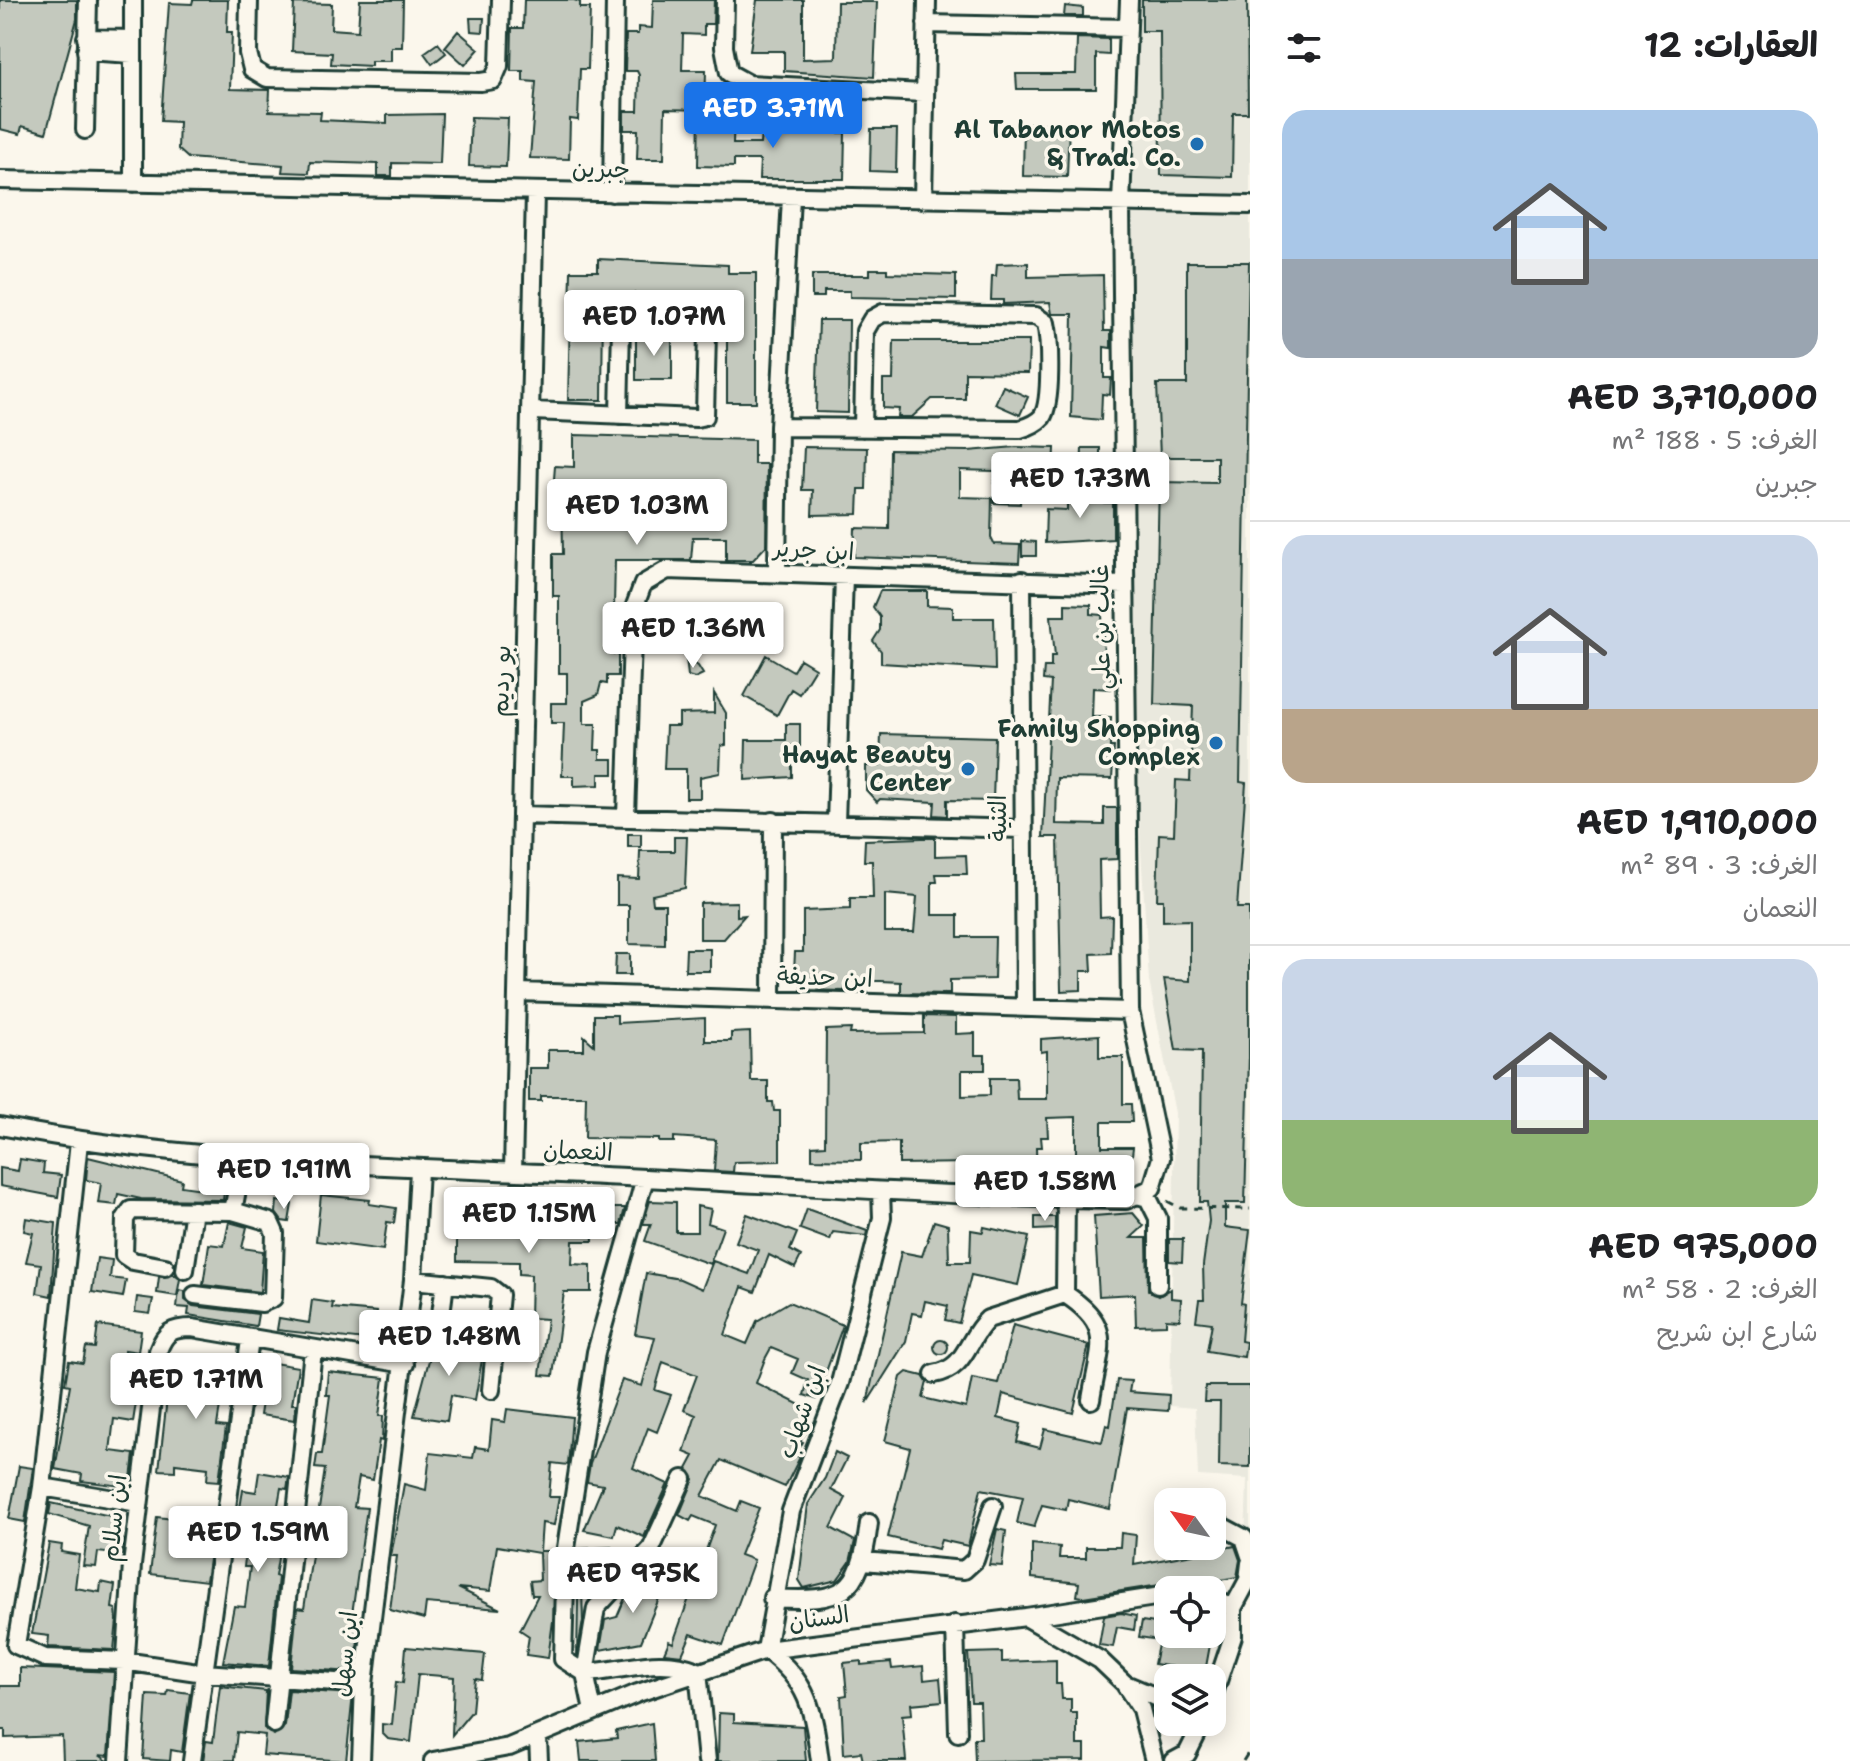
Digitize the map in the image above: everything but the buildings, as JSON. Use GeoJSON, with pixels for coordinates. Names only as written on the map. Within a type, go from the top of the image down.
{"type":"FeatureCollection","features":[{"type":"Feature","properties":{"kind":"street"},"geometry":{"type":"LineString","coordinates":[[85,130],[88,0]]}},
{"type":"Feature","properties":{"kind":"street"},"geometry":{"type":"LineString","coordinates":[[133,0],[133,183]]}},
{"type":"Feature","properties":{"kind":"street"},"geometry":{"type":"LineString","coordinates":[[249,0],[248,53],[252,69],[267,78],[481,82],[493,80],[499,66],[501,0]]}},
{"type":"Feature","properties":{"kind":"street"},"geometry":{"type":"LineString","coordinates":[[612,193],[615,0]]}},
{"type":"Feature","properties":{"kind":"street"},"geometry":{"type":"LineString","coordinates":[[725,0],[724,47],[729,73],[749,84],[923,93]]}},
{"type":"Feature","properties":{"kind":"street"},"geometry":{"type":"LineString","coordinates":[[923,200],[927,0]]}},
{"type":"Feature","properties":{"kind":"street","name":"غالب بن علي"},"geometry":{"type":"LineString","coordinates":[[1129,0],[1121,204],[1130,1011],[1161,1158],[1146,1192]]}},
{"type":"Feature","properties":{"kind":"street"},"geometry":{"type":"LineString","coordinates":[[926,24],[1128,28]]}},
{"type":"Feature","properties":{"kind":"street"},"geometry":{"type":"LineString","coordinates":[[86,44],[132,46]]}},
{"type":"Feature","properties":{"kind":"street","name":"جبرين"},"geometry":{"type":"LineString","coordinates":[[0,180],[1250,205]]}},
{"type":"Feature","properties":{"kind":"street","name":"بو رديم"},"geometry":{"type":"LineString","coordinates":[[513,1172],[533,411],[535,192]]}},
{"type":"Feature","properties":{"kind":"street"},"geometry":{"type":"LineString","coordinates":[[777,572],[779,427],[791,197]]}},
{"type":"Feature","properties":{"kind":"street"},"geometry":{"type":"LineString","coordinates":[[533,411],[619,415],[705,416],[707,333],[703,322],[695,314],[634,311],[626,315],[621,325],[619,415]]}},
{"type":"Feature","properties":{"kind":"street"},"geometry":{"type":"LineString","coordinates":[[779,427],[863,428],[1020,429],[1031,426],[1042,417],[1046,404],[1046,323],[1036,316],[883,313],[872,319],[865,331],[863,428]]}},
{"type":"Feature","properties":{"kind":"street","name":"ابن جرير"},"geometry":{"type":"LineString","coordinates":[[626,816],[633,611],[643,584],[667,570],[1124,585]]}},
{"type":"Feature","properties":{"kind":"street"},"geometry":{"type":"LineString","coordinates":[[836,823],[844,576]]}},
{"type":"Feature","properties":{"kind":"street","name":"الثنية"},"geometry":{"type":"LineString","coordinates":[[1022,580],[1025,1008]]}},
{"type":"Feature","properties":{"kind":"street"},"geometry":{"type":"LineString","coordinates":[[521,815],[1022,829]]}},
{"type":"Feature","properties":{"kind":"street"},"geometry":{"type":"LineString","coordinates":[[772,1000],[773,821]]}},
{"type":"Feature","properties":{"kind":"street","name":"ابن حذيفة"},"geometry":{"type":"LineString","coordinates":[[518,992],[1130,1011]]}},
{"type":"Feature","properties":{"kind":"street","name":"النعمان"},"geometry":{"type":"LineString","coordinates":[[0,1126],[79,1142],[243,1158],[419,1170],[1066,1199],[1126,1200],[1146,1192]]}},
{"type":"Feature","properties":{"kind":"street"},"geometry":{"type":"LineString","coordinates":[[79,1142],[42,1487],[16,1645],[45,1658],[124,1661],[204,1673],[364,1684]]}},
{"type":"Feature","properties":{"kind":"street"},"geometry":{"type":"LineString","coordinates":[[233,1211],[243,1158]]}},
{"type":"Feature","properties":{"kind":"street","name":"ابن سهل"},"geometry":{"type":"LineString","coordinates":[[361,1761],[364,1684],[405,1364],[419,1170]]}},
{"type":"Feature","properties":{"kind":"street"},"geometry":{"type":"LineString","coordinates":[[645,1178],[596,1352],[567,1532],[562,1606],[563,1659],[585,1673],[615,1672],[658,1661],[698,1671],[707,1761]]}},
{"type":"Feature","properties":{"kind":"street","name":"ابن شهاب"},"geometry":{"type":"LineString","coordinates":[[766,1650],[772,1598],[791,1511],[840,1383],[882,1218],[881,1191]]}},
{"type":"Feature","properties":{"kind":"street"},"geometry":{"type":"LineString","coordinates":[[1146,1192],[1158,1218],[1158,1285]]}},
{"type":"Feature","properties":{"kind":"street"},"geometry":{"type":"LineString","coordinates":[[1065,1294],[1066,1199]]}},
{"type":"Feature","properties":{"kind":"street"},"geometry":{"type":"LineString","coordinates":[[165,1267],[133,1261],[124,1255],[127,1214],[137,1208],[233,1211],[270,1222],[274,1227],[273,1298],[262,1303],[195,1295]]}},
{"type":"Feature","properties":{"kind":"street"},"geometry":{"type":"LineString","coordinates":[[185,1270],[194,1210]]}},
{"type":"Feature","properties":{"kind":"street"},"geometry":{"type":"LineString","coordinates":[[413,1280],[496,1290],[501,1301],[491,1390]]}},
{"type":"Feature","properties":{"kind":"street"},"geometry":{"type":"LineString","coordinates":[[445,1283],[441,1314],[446,1324],[497,1333]]}},
{"type":"Feature","properties":{"kind":"street"},"geometry":{"type":"LineString","coordinates":[[934,1374],[948,1371],[960,1363],[979,1327],[988,1319],[1065,1294]]}},
{"type":"Feature","properties":{"kind":"street"},"geometry":{"type":"LineString","coordinates":[[1065,1294],[1090,1310],[1100,1329],[1091,1400]]}},
{"type":"Feature","properties":{"kind":"street","name":"ابن سلام"},"geometry":{"type":"LineString","coordinates":[[119,1761],[124,1661],[139,1503],[158,1351],[163,1336],[175,1328],[192,1328],[405,1364]]}},
{"type":"Feature","properties":{"kind":"street"},"geometry":{"type":"LineString","coordinates":[[192,1761],[250,1340]]}},
{"type":"Feature","properties":{"kind":"street"},"geometry":{"type":"LineString","coordinates":[[274,1724],[313,1350]]}},
{"type":"Feature","properties":{"kind":"street"},"geometry":{"type":"LineString","coordinates":[[593,1711],[585,1673],[596,1608],[651,1549],[683,1479]]}},
{"type":"Feature","properties":{"kind":"street"},"geometry":{"type":"LineString","coordinates":[[42,1487],[139,1503]]}},
{"type":"Feature","properties":{"kind":"street"},"geometry":{"type":"LineString","coordinates":[[864,1561],[964,1570],[975,1560],[993,1506]]}},
{"type":"Feature","properties":{"kind":"street"},"geometry":{"type":"LineString","coordinates":[[772,1598],[830,1598],[852,1583],[864,1561],[869,1523]]}},
{"type":"Feature","properties":{"kind":"street"},"geometry":{"type":"LineString","coordinates":[[1226,1528],[1244,1538],[1250,1556]]}},
{"type":"Feature","properties":{"kind":"street"},"geometry":{"type":"LineString","coordinates":[[1224,1664],[1233,1636],[1233,1608],[1248,1580],[1250,1563]]}},
{"type":"Feature","properties":{"kind":"street","name":"السنان"},"geometry":{"type":"LineString","coordinates":[[433,1761],[509,1747],[538,1738],[593,1711],[698,1671],[766,1650],[1154,1597]]}},
{"type":"Feature","properties":{"kind":"street"},"geometry":{"type":"LineString","coordinates":[[1226,1605],[1233,1608]]}},
{"type":"Feature","properties":{"kind":"street"},"geometry":{"type":"LineString","coordinates":[[1026,1617],[1100,1660],[1124,1683],[1141,1709],[1154,1761]]}},
{"type":"Feature","properties":{"kind":"street"},"geometry":{"type":"LineString","coordinates":[[955,1624],[958,1733]]}},
{"type":"Feature","properties":{"kind":"street"},"geometry":{"type":"LineString","coordinates":[[766,1650],[790,1668],[807,1695],[820,1761]]}},
{"type":"Feature","properties":{"kind":"street"},"geometry":{"type":"LineString","coordinates":[[1124,1683],[1154,1696]]}},
{"type":"Feature","properties":{"kind":"street"},"geometry":{"type":"LineString","coordinates":[[1174,1761],[1187,1754],[1196,1736]]}},
{"type":"Feature","properties":{"kind":"street"},"geometry":{"type":"LineString","coordinates":[[538,1738],[539,1761]]}},
{"type":"Feature","properties":{"kind":"path"},"geometry":{"type":"LineString","coordinates":[[1146,1192],[1180,1208],[1250,1209]]}},
{"type":"Feature","properties":{"kind":"path"},"geometry":{"type":"LineString","coordinates":[[1243,1761],[1250,1750]]}},
{"type":"Feature","properties":{"kind":"shaded area"},"geometry":{"type":"Polygon","coordinates":[[[1132,0],[1250,0],[1250,1573],[1244,1573],[1247,1479],[1198,1476],[1195,1408],[1170,1406],[1175,1113],[1149,981],[1132,703],[1126,173],[1132,0]]]}},
{"type":"Feature","properties":{"kind":"place","name":"Al Tabanor Motos & Trad. Co."},"geometry":{"type":"Point","coordinates":[1197,144]}},
{"type":"Feature","properties":{"kind":"place","name":"Family Shopping Complex"},"geometry":{"type":"Point","coordinates":[1216,743]}},
{"type":"Feature","properties":{"kind":"place","name":"Hayat Beauty Center"},"geometry":{"type":"Point","coordinates":[968,769]}}]}
